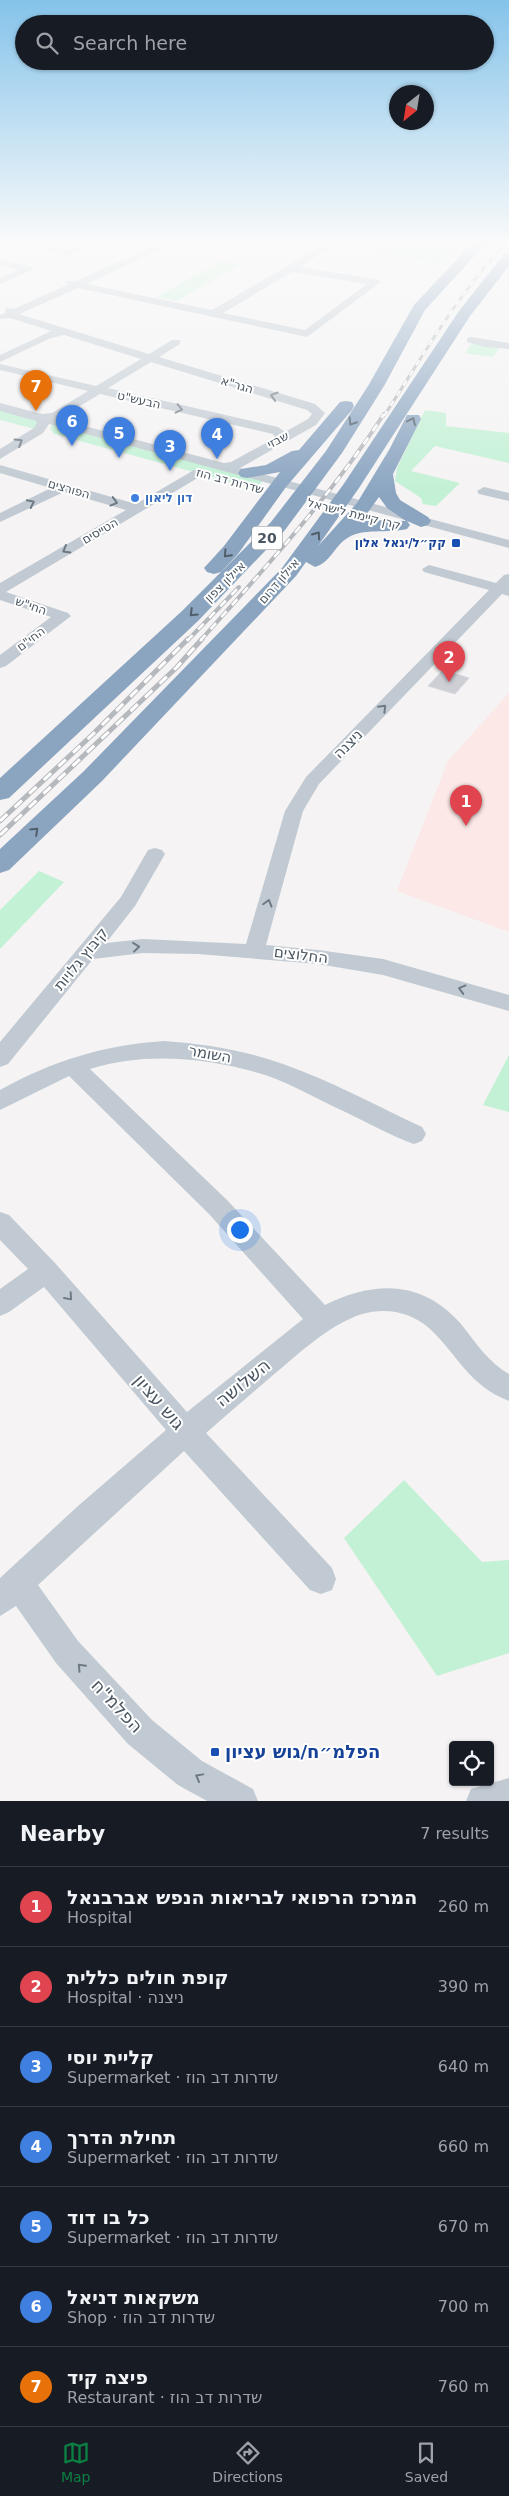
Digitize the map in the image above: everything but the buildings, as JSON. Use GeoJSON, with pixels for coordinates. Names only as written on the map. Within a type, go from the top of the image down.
{"type":"FeatureCollection","features":[{"type":"Feature","properties":{"kind":"highway"},"geometry":{"type":"LineString","coordinates":[[0,792],[137,646],[231,550],[257,515],[283,490],[312,446],[360,389],[407,325]]}},
{"type":"Feature","properties":{"kind":"highway","name":"איילון צפון"},"geometry":{"type":"LineString","coordinates":[[0,792],[190,616],[244,563],[278,526],[337,446],[376,386],[408,325]]}},
{"type":"Feature","properties":{"kind":"highway","name":"איילון דרום"},"geometry":{"type":"LineString","coordinates":[[0,864],[93,776],[288,572],[463,334],[467,325]]}},
{"type":"Feature","properties":{"kind":"highway"},"geometry":{"type":"LineString","coordinates":[[93,776],[180,706],[384,474],[463,334]]}},
{"type":"Feature","properties":{"kind":"highway"},"geometry":{"type":"LineString","coordinates":[[257,515],[255,499],[235,471],[278,467],[312,446]]}},
{"type":"Feature","properties":{"kind":"highway"},"geometry":{"type":"LineString","coordinates":[[384,474],[385,492],[388,500],[404,513],[421,521]]}},
{"type":"Feature","properties":{"kind":"highway"},"geometry":{"type":"LineString","coordinates":[[351,513],[368,526],[400,525]]}},
{"type":"Feature","properties":{"kind":"street","name":"הגר\"א"},"geometry":{"type":"LineString","coordinates":[[39,325],[311,407],[319,413]]}},
{"type":"Feature","properties":{"kind":"street"},"geometry":{"type":"LineString","coordinates":[[265,325],[307,334],[319,325]]}},
{"type":"Feature","properties":{"kind":"street"},"geometry":{"type":"LineString","coordinates":[[0,359],[48,335],[62,332]]}},
{"type":"Feature","properties":{"kind":"street"},"geometry":{"type":"LineString","coordinates":[[463,334],[484,344],[509,346]]}},
{"type":"Feature","properties":{"kind":"street"},"geometry":{"type":"LineString","coordinates":[[0,455],[98,390],[176,342]]}},
{"type":"Feature","properties":{"kind":"street","name":"הבעש\"ט"},"geometry":{"type":"LineString","coordinates":[[0,367],[280,434],[293,432]]}},
{"type":"Feature","properties":{"kind":"street","name":"שדרות דב הוז"},"geometry":{"type":"LineString","coordinates":[[0,407],[199,473],[235,471]]}},
{"type":"Feature","properties":{"kind":"street","name":"שבזי"},"geometry":{"type":"LineString","coordinates":[[293,432],[312,422],[319,413]]}},
{"type":"Feature","properties":{"kind":"street","name":"שדרות דב הוז"},"geometry":{"type":"LineString","coordinates":[[0,420],[49,424],[235,471],[283,490]]}},
{"type":"Feature","properties":{"kind":"street","name":"שבזי"},"geometry":{"type":"LineString","coordinates":[[235,471],[280,434]]}},
{"type":"Feature","properties":{"kind":"street","name":"הפורצים"},"geometry":{"type":"LineString","coordinates":[[0,470],[138,508]]}},
{"type":"Feature","properties":{"kind":"street","name":"הטייסים"},"geometry":{"type":"LineString","coordinates":[[0,589],[199,473]]}},
{"type":"Feature","properties":{"kind":"street"},"geometry":{"type":"LineString","coordinates":[[0,518],[61,488]]}},
{"type":"Feature","properties":{"kind":"street","name":"קרן קיימת לישראל"},"geometry":{"type":"LineString","coordinates":[[283,490],[351,513],[421,521],[509,544]]}},
{"type":"Feature","properties":{"kind":"street"},"geometry":{"type":"LineString","coordinates":[[484,491],[509,497]]}},
{"type":"Feature","properties":{"kind":"street","name":"קרן קיימת לישראל"},"geometry":{"type":"LineString","coordinates":[[400,525],[509,553]]}},
{"type":"Feature","properties":{"kind":"street"},"geometry":{"type":"LineString","coordinates":[[429,569],[506,586]]}},
{"type":"Feature","properties":{"kind":"street","name":"ניצנה"},"geometry":{"type":"LineString","coordinates":[[254,950],[294,811],[312,781],[506,586]]}},
{"type":"Feature","properties":{"kind":"street","name":"החי\"ש"},"geometry":{"type":"LineString","coordinates":[[0,595],[63,616]]}},
{"type":"Feature","properties":{"kind":"street","name":"החי\"ם"},"geometry":{"type":"LineString","coordinates":[[0,663],[63,616]]}},
{"type":"Feature","properties":{"kind":"street","name":"קיבוץ גלויות"},"geometry":{"type":"LineString","coordinates":[[0,1058],[128,901],[155,854]]}},
{"type":"Feature","properties":{"kind":"street","name":"החלוצים"},"geometry":{"type":"LineString","coordinates":[[87,952],[143,946],[254,950],[383,967],[509,1003]]}},
{"type":"Feature","properties":{"kind":"street","name":"השומר"},"geometry":{"type":"LineString","coordinates":[[0,1101],[46,1076],[93,1058],[137,1051],[181,1049],[226,1056],[271,1068],[414,1134]]}},
{"type":"Feature","properties":{"kind":"street"},"geometry":{"type":"LineString","coordinates":[[73,1066],[218,1207],[322,1322]]}},
{"type":"Feature","properties":{"kind":"street","name":"גוש עציון"},"geometry":{"type":"LineString","coordinates":[[0,1223],[46,1271],[185,1431],[321,1579]]}},
{"type":"Feature","properties":{"kind":"street"},"geometry":{"type":"LineString","coordinates":[[0,1304],[46,1271]]}},
{"type":"Feature","properties":{"kind":"street","name":"השלושה"},"geometry":{"type":"LineString","coordinates":[[9,1591],[185,1431],[312,1327],[351,1306],[379,1298],[411,1304],[437,1318],[488,1376],[509,1388]]}},
{"type":"Feature","properties":{"kind":"street","name":"הפלמ\"ח"},"geometry":{"type":"LineString","coordinates":[[9,1591],[140,1732],[190,1773],[242,1801]]}},
{"type":"Feature","properties":{"kind":"street"},"geometry":{"type":"LineString","coordinates":[[483,1801],[509,1795]]}},
{"type":"Feature","properties":{"kind":"shaded area"},"geometry":{"type":"Polygon","coordinates":[[[509,693],[509,932],[397,891],[448,761],[509,693]]]}},
{"type":"Feature","properties":{"kind":"green space"},"geometry":{"type":"Polygon","coordinates":[[[473,342],[500,346],[493,357],[465,353],[473,342]]]}},
{"type":"Feature","properties":{"kind":"green space"},"geometry":{"type":"Polygon","coordinates":[[[0,407],[42,418],[39,430],[0,420],[0,407]]]}},
{"type":"Feature","properties":{"kind":"green space"},"geometry":{"type":"Polygon","coordinates":[[[425,410],[446,413],[446,426],[509,433],[509,463],[435,446],[411,471],[460,483],[436,506],[423,504],[421,498],[395,481],[397,468],[425,410]]]}},
{"type":"Feature","properties":{"kind":"green space"},"geometry":{"type":"Polygon","coordinates":[[[55,421],[265,478],[256,489],[54,434],[50,428],[55,421]]]}},
{"type":"Feature","properties":{"kind":"green space"},"geometry":{"type":"Polygon","coordinates":[[[39,871],[64,882],[0,949],[0,910],[39,871]]]}},
{"type":"Feature","properties":{"kind":"green space"},"geometry":{"type":"Polygon","coordinates":[[[509,1055],[509,1112],[483,1105],[509,1055]]]}},
{"type":"Feature","properties":{"kind":"green space"},"geometry":{"type":"Polygon","coordinates":[[[404,1480],[482,1562],[509,1560],[509,1653],[437,1676],[344,1538],[404,1480]]]}},
{"type":"Feature","properties":{"kind":"railway"},"geometry":{"type":"LineString","coordinates":[[384,416],[442,325]]}},
{"type":"Feature","properties":{"kind":"railway"},"geometry":{"type":"LineString","coordinates":[[200,641],[320,503],[384,414]]}},
{"type":"Feature","properties":{"kind":"railway"},"geometry":{"type":"LineString","coordinates":[[187,641],[239,587]]}},
{"type":"Feature","properties":{"kind":"railway"},"geometry":{"type":"LineString","coordinates":[[0,821],[92,735],[188,639]]}},
{"type":"Feature","properties":{"kind":"railway"},"geometry":{"type":"LineString","coordinates":[[0,835],[177,667],[202,639]]}},
{"type":"Feature","properties":{"kind":"place","name":"פיצה קיד"},"geometry":{"type":"Point","coordinates":[36,411]}},
{"type":"Feature","properties":{"kind":"place","name":"משקאות דניאל"},"geometry":{"type":"Point","coordinates":[72,446]}},
{"type":"Feature","properties":{"kind":"place","name":"כל בו דוד"},"geometry":{"type":"Point","coordinates":[119,458]}},
{"type":"Feature","properties":{"kind":"place","name":"תחילת הדרך"},"geometry":{"type":"Point","coordinates":[217,459]}},
{"type":"Feature","properties":{"kind":"place","name":"קליית יוסי"},"geometry":{"type":"Point","coordinates":[170,471]}},
{"type":"Feature","properties":{"kind":"place","name":"דון ליאון"},"geometry":{"type":"Point","coordinates":[135,498]}},
{"type":"Feature","properties":{"kind":"place","name":"קק״ל/יגאל אלון"},"geometry":{"type":"Point","coordinates":[456,543]}},
{"type":"Feature","properties":{"kind":"place","name":"קופת חולים כללית"},"geometry":{"type":"Point","coordinates":[449,682]}},
{"type":"Feature","properties":{"kind":"place","name":"המרכז הרפואי לבריאות הנפש אברבנאל"},"geometry":{"type":"Point","coordinates":[466,826]}},
{"type":"Feature","properties":{"kind":"place","name":"הפלמ״ח/גוש עציון"},"geometry":{"type":"Point","coordinates":[215,1752]}}]}
